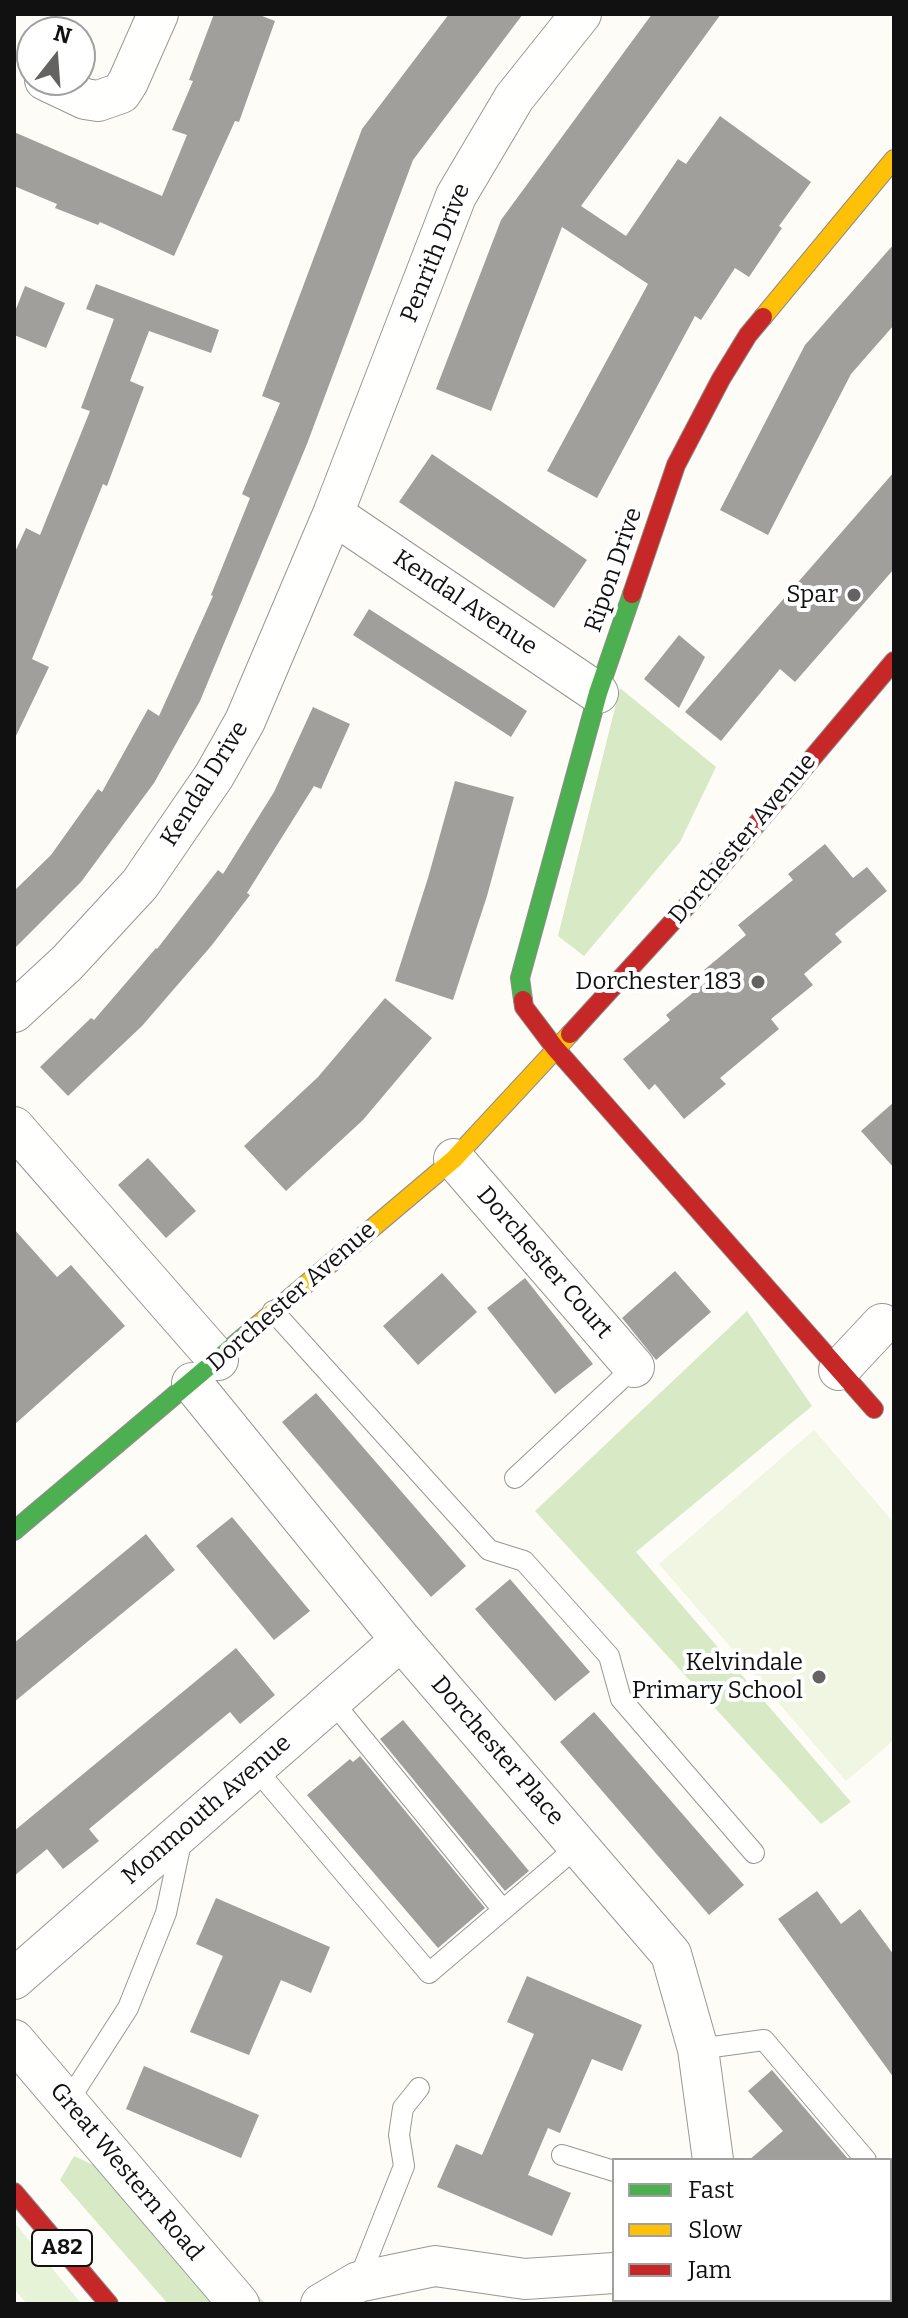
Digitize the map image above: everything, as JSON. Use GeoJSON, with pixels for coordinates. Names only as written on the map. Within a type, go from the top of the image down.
{"type":"FeatureCollection","features":[{"type":"Feature","properties":{"kind":"street"},"geometry":{"type":"LineString","coordinates":[[79,96],[98,101],[121,93],[158,14]]}},
{"type":"Feature","properties":{"kind":"street","name":"Penrith Drive"},"geometry":{"type":"LineString","coordinates":[[333,514],[456,196],[514,98],[581,14]]}},
{"type":"Feature","properties":{"kind":"street","name":"Ripon Drive"},"geometry":{"type":"LineString","coordinates":[[555,1048],[524,1007],[520,978],[598,693],[676,465],[748,335],[894,159]]}},
{"type":"Feature","properties":{"kind":"street","name":"Kendal Avenue"},"geometry":{"type":"LineString","coordinates":[[333,514],[598,693]]}},
{"type":"Feature","properties":{"kind":"street","name":"Kendal Drive"},"geometry":{"type":"LineString","coordinates":[[14,1012],[67,963],[140,884],[206,789],[245,721],[333,514]]}},
{"type":"Feature","properties":{"kind":"street","name":"Dorchester Avenue"},"geometry":{"type":"LineString","coordinates":[[14,1531],[454,1159],[706,884],[894,661]]}},
{"type":"Feature","properties":{"kind":"street"},"geometry":{"type":"LineString","coordinates":[[555,1048],[874,1409]]}},
{"type":"Feature","properties":{"kind":"street"},"geometry":{"type":"LineString","coordinates":[[14,1127],[205,1371]]}},
{"type":"Feature","properties":{"kind":"street","name":"Dorchester Court"},"geometry":{"type":"LineString","coordinates":[[454,1159],[634,1367]]}},
{"type":"Feature","properties":{"kind":"street"},"geometry":{"type":"LineString","coordinates":[[839,1370],[882,1324]]}},
{"type":"Feature","properties":{"kind":"street","name":"Dorchester Place"},"geometry":{"type":"LineString","coordinates":[[205,1371],[401,1640],[671,1954],[698,2049],[713,2158]]}},
{"type":"Feature","properties":{"kind":"street","name":"Monmouth Avenue"},"geometry":{"type":"LineString","coordinates":[[14,1979],[401,1640]]}},
{"type":"Feature","properties":{"kind":"street","name":"Great Western Road"},"geometry":{"type":"LineString","coordinates":[[14,2040],[239,2304]]}},
{"type":"Feature","properties":{"kind":"street","name":"A82"},"geometry":{"type":"LineString","coordinates":[[14,2192],[109,2304]]}},
{"type":"Feature","properties":{"kind":"street"},"geometry":{"type":"LineString","coordinates":[[321,2304],[358,2282],[435,2266],[525,2279],[612,2273]]}},
{"type":"Feature","properties":{"kind":"lane"},"geometry":{"type":"LineString","coordinates":[[273,1311],[489,1550],[524,1561],[609,1656],[621,1699],[754,1853]]}},
{"type":"Feature","properties":{"kind":"lane"},"geometry":{"type":"LineString","coordinates":[[515,1478],[634,1367]]}},
{"type":"Feature","properties":{"kind":"lane"},"geometry":{"type":"LineString","coordinates":[[332,1701],[503,1910]]}},
{"type":"Feature","properties":{"kind":"lane"},"geometry":{"type":"LineString","coordinates":[[255,1768],[429,1973],[578,1846]]}},
{"type":"Feature","properties":{"kind":"lane"},"geometry":{"type":"LineString","coordinates":[[67,2103],[128,2008],[166,1913],[184,1830]]}},
{"type":"Feature","properties":{"kind":"lane"},"geometry":{"type":"LineString","coordinates":[[698,2049],[764,2040],[864,2158]]}},
{"type":"Feature","properties":{"kind":"lane"},"geometry":{"type":"LineString","coordinates":[[358,2282],[404,2166],[399,2135],[403,2108],[419,2088]]}},
{"type":"Feature","properties":{"kind":"lane"},"geometry":{"type":"LineString","coordinates":[[562,2155],[612,2170]]}},
{"type":"Feature","properties":{"kind":"green space"},"geometry":{"type":"Polygon","coordinates":[[[620,688],[716,767],[680,842],[584,956],[558,936],[620,688]]]}},
{"type":"Feature","properties":{"kind":"green space"},"geometry":{"type":"Polygon","coordinates":[[[747,1311],[812,1406],[636,1552],[851,1802],[821,1824],[535,1511],[747,1311]]]}},
{"type":"Feature","properties":{"kind":"green space"},"geometry":{"type":"Polygon","coordinates":[[[814,1430],[894,1523],[894,1740],[846,1781],[659,1564],[814,1430]]]}},
{"type":"Feature","properties":{"kind":"green space"},"geometry":{"type":"Polygon","coordinates":[[[74,2156],[164,2197],[266,2304],[168,2304],[60,2180],[74,2156]]]}},
{"type":"Feature","properties":{"kind":"green space"},"geometry":{"type":"Polygon","coordinates":[[[14,2222],[79,2304],[27,2304],[14,2289],[14,2222]]]}},
{"type":"Feature","properties":{"kind":"building"},"geometry":{"type":"Polygon","coordinates":[[[214,14],[257,14],[275,21],[239,122],[235,121],[174,256],[100,222],[98,225],[55,208],[57,204],[14,186],[14,132],[162,196],[187,135],[172,130],[193,81],[189,80],[214,14]]]}},
{"type":"Feature","properties":{"kind":"building"},"geometry":{"type":"Polygon","coordinates":[[[449,14],[523,14],[413,160],[307,444],[200,701],[154,783],[81,882],[14,949],[14,891],[51,855],[98,789],[102,792],[148,709],[159,716],[213,596],[250,498],[242,494],[280,403],[262,396],[362,129],[449,14]]]}},
{"type":"Feature","properties":{"kind":"building"},"geometry":{"type":"Polygon","coordinates":[[[652,14],[721,14],[581,206],[626,236],[678,159],[686,164],[720,116],[811,182],[779,226],[782,228],[749,277],[735,268],[701,320],[695,316],[597,498],[547,471],[648,284],[562,227],[491,411],[436,389],[501,220],[652,14]]]}},
{"type":"Feature","properties":{"kind":"building"},"geometry":{"type":"Polygon","coordinates":[[[894,244],[894,325],[851,374],[768,535],[720,510],[805,345],[894,244]]]}},
{"type":"Feature","properties":{"kind":"building"},"geometry":{"type":"Polygon","coordinates":[[[96,284],[219,330],[211,353],[149,331],[130,381],[144,387],[107,486],[103,484],[32,659],[49,667],[14,740],[14,554],[26,528],[40,535],[90,411],[81,408],[114,319],[86,309],[96,284]]]}},
{"type":"Feature","properties":{"kind":"building"},"geometry":{"type":"Polygon","coordinates":[[[25,286],[65,303],[46,348],[14,335],[14,314],[25,286]]]}},
{"type":"Feature","properties":{"kind":"building"},"geometry":{"type":"Polygon","coordinates":[[[432,454],[587,560],[554,608],[399,502],[432,454]]]}},
{"type":"Feature","properties":{"kind":"building"},"geometry":{"type":"Polygon","coordinates":[[[894,472],[894,569],[795,682],[780,669],[721,741],[685,712],[894,472]]]}},
{"type":"Feature","properties":{"kind":"building"},"geometry":{"type":"Polygon","coordinates":[[[369,609],[527,711],[511,737],[353,635],[369,609]]]}},
{"type":"Feature","properties":{"kind":"building"},"geometry":{"type":"Polygon","coordinates":[[[679,635],[705,657],[679,708],[644,679],[679,635]]]}},
{"type":"Feature","properties":{"kind":"building"},"geometry":{"type":"Polygon","coordinates":[[[313,707],[350,724],[321,789],[314,786],[247,893],[250,895],[212,945],[142,1026],[68,1096],[40,1067],[91,1018],[94,1020],[157,949],[218,870],[223,874],[274,792],[313,707]]]}},
{"type":"Feature","properties":{"kind":"building"},"geometry":{"type":"Polygon","coordinates":[[[455,781],[514,797],[487,896],[453,1000],[395,981],[455,781]]]}},
{"type":"Feature","properties":{"kind":"building","name":"Dorchester 183"},"geometry":{"type":"Polygon","coordinates":[[[825,844],[853,878],[867,867],[887,891],[835,934],[842,942],[804,974],[813,985],[771,1019],[779,1029],[720,1078],[726,1084],[684,1119],[655,1084],[649,1090],[623,1059],[670,1020],[666,1015],[711,978],[704,970],[746,935],[738,925],[793,880],[788,874],[825,844]]]}},
{"type":"Feature","properties":{"kind":"building"},"geometry":{"type":"Polygon","coordinates":[[[385,998],[432,1038],[363,1120],[286,1191],[244,1146],[318,1077],[385,998]]]}},
{"type":"Feature","properties":{"kind":"building"},"geometry":{"type":"Polygon","coordinates":[[[894,1102],[894,1168],[861,1131],[894,1102]]]}},
{"type":"Feature","properties":{"kind":"building"},"geometry":{"type":"Polygon","coordinates":[[[148,1158],[196,1211],[166,1238],[118,1185],[148,1158]]]}},
{"type":"Feature","properties":{"kind":"building"},"geometry":{"type":"Polygon","coordinates":[[[14,1229],[57,1277],[71,1265],[125,1326],[14,1425],[14,1229]]]}},
{"type":"Feature","properties":{"kind":"building"},"geometry":{"type":"Polygon","coordinates":[[[675,1271],[711,1312],[656,1360],[622,1318],[675,1271]]]}},
{"type":"Feature","properties":{"kind":"building"},"geometry":{"type":"Polygon","coordinates":[[[442,1273],[477,1312],[418,1365],[383,1326],[442,1273]]]}},
{"type":"Feature","properties":{"kind":"building"},"geometry":{"type":"Polygon","coordinates":[[[525,1278],[593,1364],[555,1394],[487,1308],[525,1278]]]}},
{"type":"Feature","properties":{"kind":"building"},"geometry":{"type":"Polygon","coordinates":[[[316,1393],[466,1566],[431,1597],[282,1422],[316,1393]]]}},
{"type":"Feature","properties":{"kind":"building"},"geometry":{"type":"Polygon","coordinates":[[[232,1517],[310,1611],[274,1640],[196,1546],[232,1517]]]}},
{"type":"Feature","properties":{"kind":"building"},"geometry":{"type":"Polygon","coordinates":[[[146,1534],[175,1570],[14,1702],[14,1643],[146,1534]]]}},
{"type":"Feature","properties":{"kind":"building"},"geometry":{"type":"Polygon","coordinates":[[[510,1579],[590,1672],[555,1701],[475,1609],[510,1579]]]}},
{"type":"Feature","properties":{"kind":"building"},"geometry":{"type":"Polygon","coordinates":[[[236,1648],[275,1695],[240,1724],[230,1712],[89,1829],[99,1841],[63,1869],[47,1849],[14,1876],[14,1831],[236,1648]]]}},
{"type":"Feature","properties":{"kind":"building"},"geometry":{"type":"Polygon","coordinates":[[[594,1712],[744,1885],[709,1915],[560,1742],[594,1712]]]}},
{"type":"Feature","properties":{"kind":"building"},"geometry":{"type":"Polygon","coordinates":[[[403,1720],[529,1871],[505,1891],[380,1739],[403,1720]]]}},
{"type":"Feature","properties":{"kind":"building"},"geometry":{"type":"Polygon","coordinates":[[[360,1756],[485,1908],[438,1948],[307,1795],[350,1759],[353,1762],[360,1756]]]}},
{"type":"Feature","properties":{"kind":"building"},"geometry":{"type":"Polygon","coordinates":[[[817,1891],[841,1924],[860,1909],[894,1955],[894,2078],[778,1919],[817,1891]]]}},
{"type":"Feature","properties":{"kind":"building"},"geometry":{"type":"Polygon","coordinates":[[[216,1898],[330,1947],[311,1993],[281,1980],[249,2055],[190,2032],[223,1956],[196,1944],[216,1898]]]}},
{"type":"Feature","properties":{"kind":"building"},"geometry":{"type":"Polygon","coordinates":[[[527,1976],[642,2025],[622,2071],[592,2059],[560,2133],[548,2128],[528,2175],[571,2193],[552,2236],[437,2187],[456,2144],[482,2155],[534,2034],[507,2022],[527,1976]]]}},
{"type":"Feature","properties":{"kind":"building"},"geometry":{"type":"Polygon","coordinates":[[[144,2066],[259,2115],[241,2158],[126,2109],[144,2066]]]}},
{"type":"Feature","properties":{"kind":"building"},"geometry":{"type":"Polygon","coordinates":[[[772,2070],[847,2158],[751,2158],[783,2131],[748,2091],[772,2070]]]}},
{"type":"Feature","properties":{"kind":"traffic: fast"},"geometry":{"type":"LineString","coordinates":[[523,1000],[520,978],[598,693],[632,594]]}},
{"type":"Feature","properties":{"kind":"traffic: fast"},"geometry":{"type":"LineString","coordinates":[[14,1531],[259,1324]]}},
{"type":"Feature","properties":{"kind":"traffic: slow"},"geometry":{"type":"LineString","coordinates":[[763,317],[894,159]]}},
{"type":"Feature","properties":{"kind":"traffic: slow"},"geometry":{"type":"LineString","coordinates":[[259,1324],[454,1159],[570,1034]]}},
{"type":"Feature","properties":{"kind":"traffic: jam"},"geometry":{"type":"LineString","coordinates":[[632,594],[676,465],[721,379],[763,317]]}},
{"type":"Feature","properties":{"kind":"traffic: jam"},"geometry":{"type":"LineString","coordinates":[[570,1034],[697,895],[894,661]]}},
{"type":"Feature","properties":{"kind":"traffic: jam"},"geometry":{"type":"LineString","coordinates":[[523,1000],[524,1007],[555,1048],[874,1409]]}},
{"type":"Feature","properties":{"kind":"traffic: jam"},"geometry":{"type":"LineString","coordinates":[[14,2192],[109,2304]]}},
{"type":"Feature","properties":{"kind":"place","name":"Spar"},"geometry":{"type":"Point","coordinates":[854,595]}},
{"type":"Feature","properties":{"kind":"place","name":"Dorchester 183"},"geometry":{"type":"Point","coordinates":[758,982]}},
{"type":"Feature","properties":{"kind":"place","name":"Kelvindale Primary School"},"geometry":{"type":"Point","coordinates":[819,1677]}}]}
